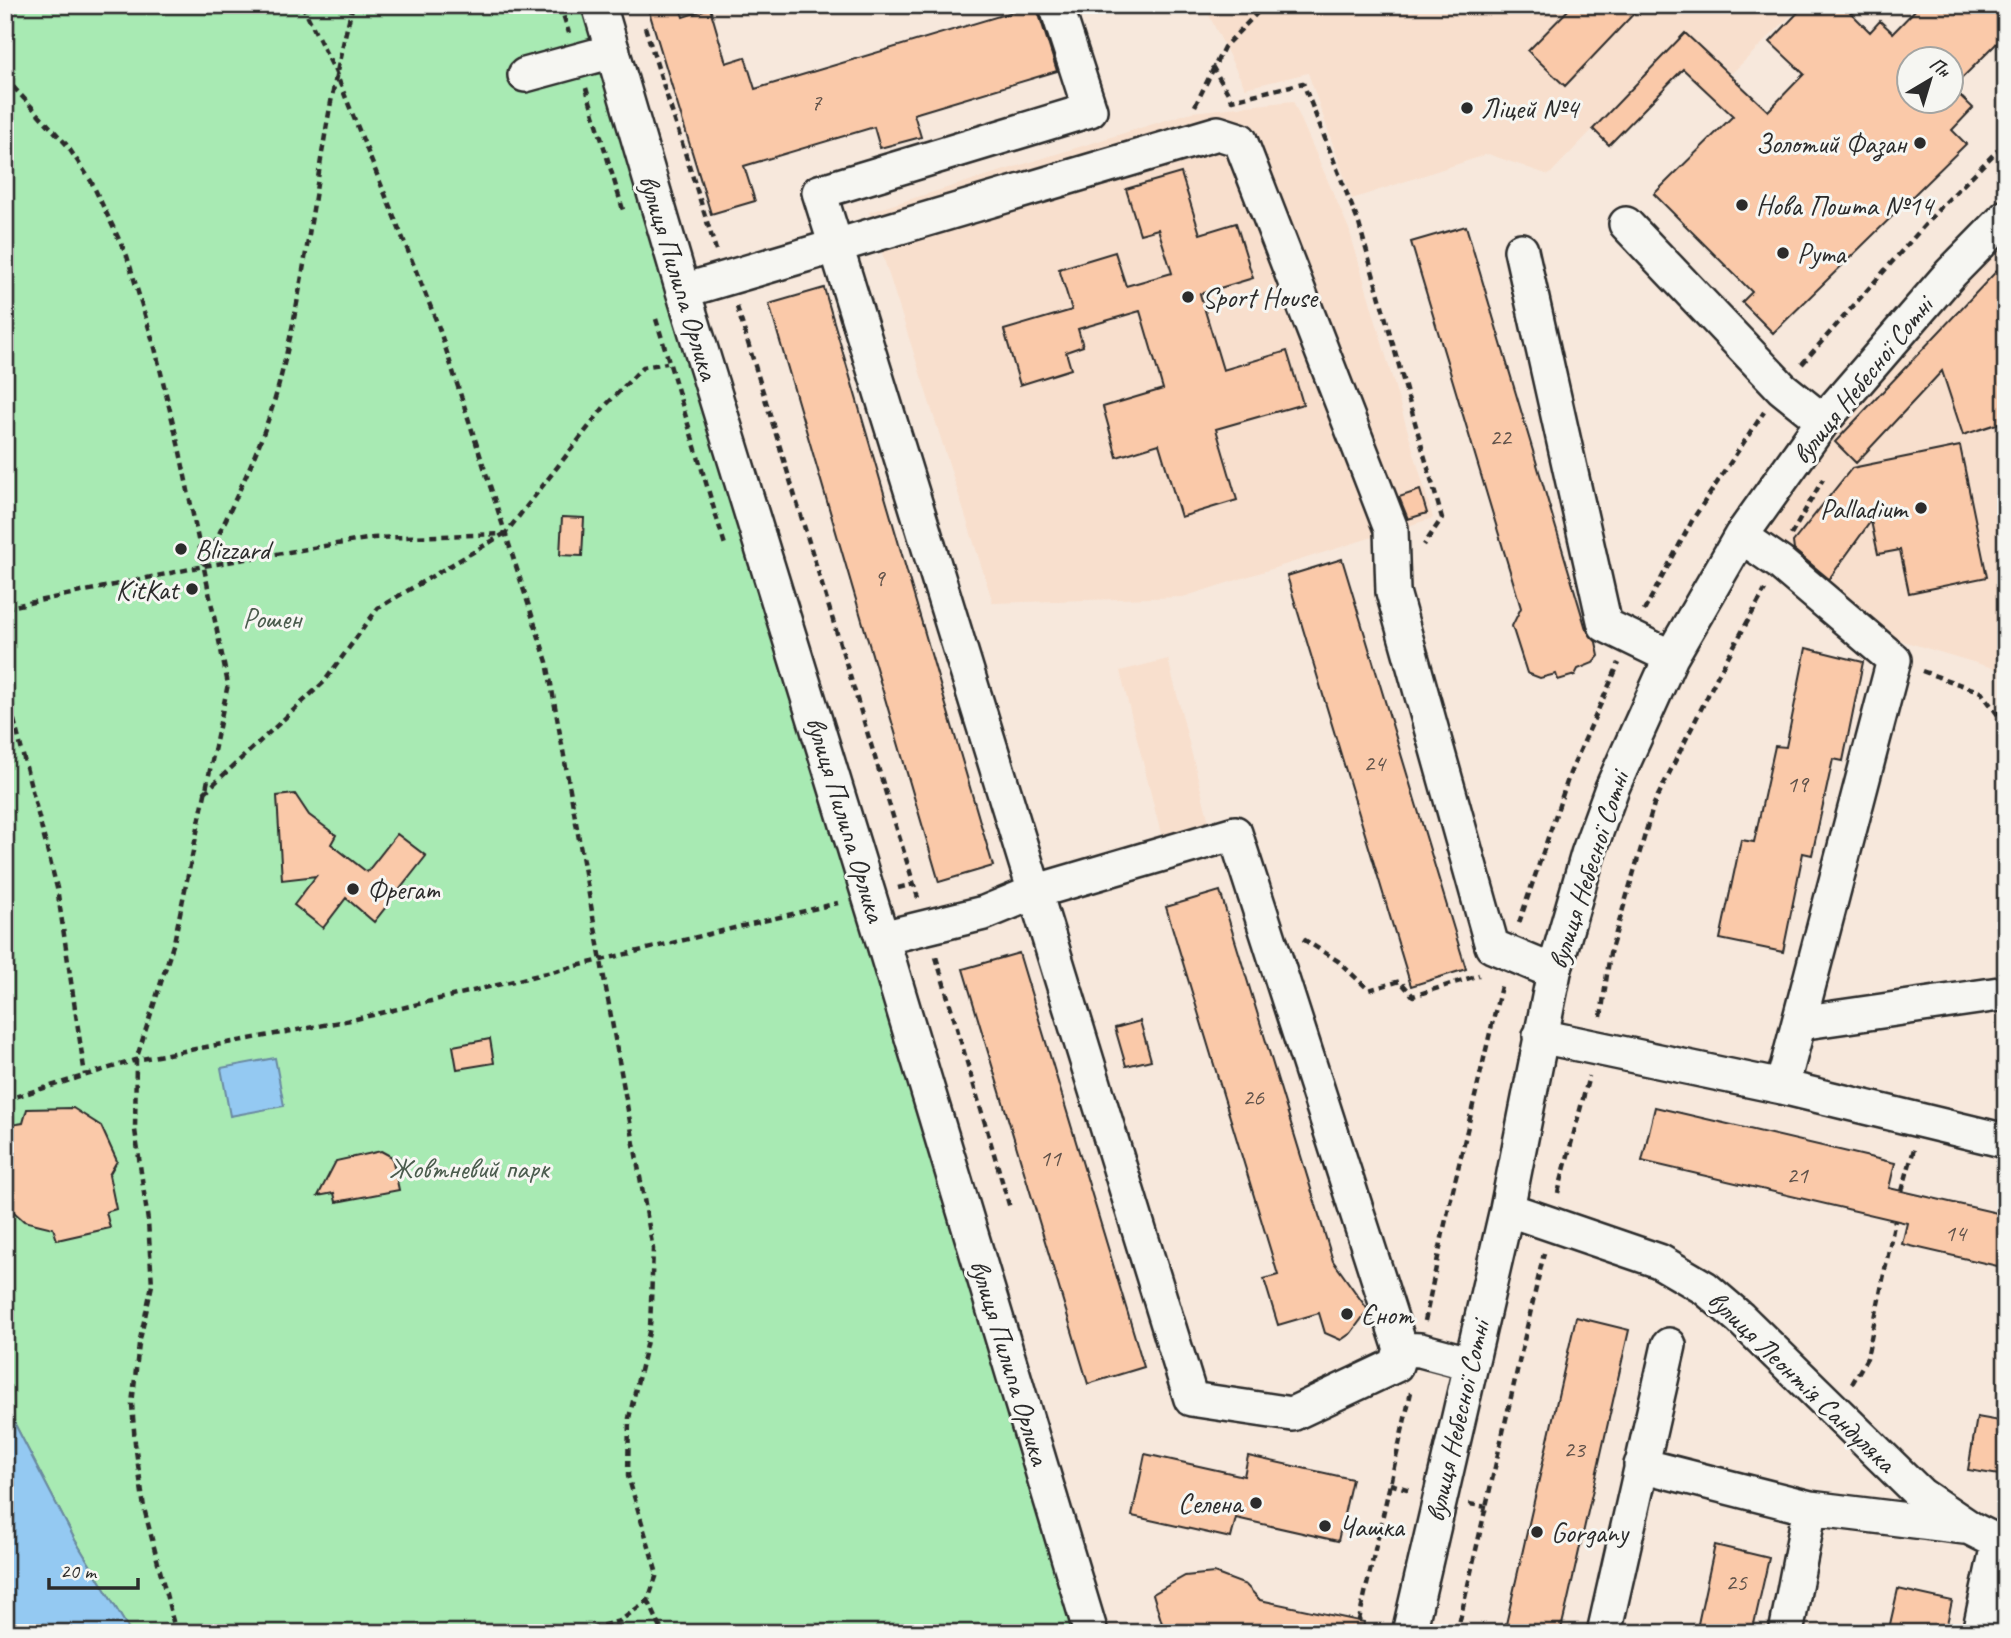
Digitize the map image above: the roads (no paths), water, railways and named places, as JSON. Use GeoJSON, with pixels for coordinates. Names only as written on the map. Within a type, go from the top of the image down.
{"type":"FeatureCollection","features":[{"type":"Feature","properties":{"kind":"street","name":"вулиця Пилипа Орлика"},"geometry":{"type":"LineString","coordinates":[[599,5],[683,291],[869,895],[1091,1633]]}},
{"type":"Feature","properties":{"kind":"street"},"geometry":{"type":"LineString","coordinates":[[882,938],[984,913],[1037,891],[1236,834],[1401,1349],[1396,1365],[1292,1414],[1191,1399],[1037,891],[819,192],[1090,110],[1056,5]]}},
{"type":"Feature","properties":{"kind":"street"},"geometry":{"type":"LineString","coordinates":[[525,75],[613,51]]}},
{"type":"Feature","properties":{"kind":"street"},"geometry":{"type":"LineString","coordinates":[[683,291],[1199,138],[1219,133],[1240,139],[1391,529],[1393,592],[1492,946],[1554,972]]}},
{"type":"Feature","properties":{"kind":"street","name":"вулиця Небесної Сотні"},"geometry":{"type":"LineString","coordinates":[[1409,1633],[1469,1363],[1507,1209],[1554,972],[1588,853],[1607,801],[1671,657],[1741,536],[1823,421],[1951,273],[2006,217]]}},
{"type":"Feature","properties":{"kind":"street"},"geometry":{"type":"LineString","coordinates":[[1626,224],[1782,388],[1823,421]]}},
{"type":"Feature","properties":{"kind":"street"},"geometry":{"type":"LineString","coordinates":[[1521,250],[1605,625],[1671,657]]}},
{"type":"Feature","properties":{"kind":"street"},"geometry":{"type":"LineString","coordinates":[[1741,536],[1780,563],[1894,660],[1782,1087]]}},
{"type":"Feature","properties":{"kind":"street"},"geometry":{"type":"LineString","coordinates":[[1799,1023],[2006,993]]}},
{"type":"Feature","properties":{"kind":"street"},"geometry":{"type":"LineString","coordinates":[[1540,1036],[1782,1087],[2006,1141]]}},
{"type":"Feature","properties":{"kind":"street","name":"вулиця Леонтія Сандуляка"},"geometry":{"type":"LineString","coordinates":[[1507,1209],[1659,1261],[1694,1281],[1740,1318],[1921,1495],[1970,1528],[2002,1545]]}},
{"type":"Feature","properties":{"kind":"street"},"geometry":{"type":"LineString","coordinates":[[1604,1633],[1669,1345]]}},
{"type":"Feature","properties":{"kind":"street"},"geometry":{"type":"LineString","coordinates":[[1401,1349],[1420,1349],[1469,1363]]}},
{"type":"Feature","properties":{"kind":"street"},"geometry":{"type":"LineString","coordinates":[[1641,1465],[1810,1508],[1970,1528]]}},
{"type":"Feature","properties":{"kind":"street"},"geometry":{"type":"LineString","coordinates":[[1786,1633],[1810,1508]]}},
{"type":"Feature","properties":{"kind":"street"},"geometry":{"type":"LineString","coordinates":[[1979,1633],[2002,1545]]}},
{"type":"Feature","properties":{"kind":"water"},"geometry":{"type":"Polygon","coordinates":[[[275,1058],[284,1106],[230,1116],[221,1068],[275,1058]]]}},
{"type":"Feature","properties":{"kind":"water"},"geometry":{"type":"Polygon","coordinates":[[[5,1405],[75,1540],[131,1633],[5,1633],[5,1405]]]}},
{"type":"Feature","properties":{"kind":"place","name":"Ліцей №4"},"geometry":{"type":"Point","coordinates":[1467,108]}},
{"type":"Feature","properties":{"kind":"place","name":"Золотий Фазан"},"geometry":{"type":"Point","coordinates":[1920,143]}},
{"type":"Feature","properties":{"kind":"place","name":"Нова Пошта №14"},"geometry":{"type":"Point","coordinates":[1742,205]}},
{"type":"Feature","properties":{"kind":"place","name":"Рута"},"geometry":{"type":"Point","coordinates":[1783,253]}},
{"type":"Feature","properties":{"kind":"place","name":"Sport House"},"geometry":{"type":"Point","coordinates":[1188,297]}},
{"type":"Feature","properties":{"kind":"place","name":"Palladium"},"geometry":{"type":"Point","coordinates":[1921,508]}},
{"type":"Feature","properties":{"kind":"place","name":"Blizzard"},"geometry":{"type":"Point","coordinates":[181,549]}},
{"type":"Feature","properties":{"kind":"place","name":"KitKat"},"geometry":{"type":"Point","coordinates":[192,589]}},
{"type":"Feature","properties":{"kind":"place","name":"Фрегат"},"geometry":{"type":"Point","coordinates":[353,889]}},
{"type":"Feature","properties":{"kind":"place","name":"Єнот"},"geometry":{"type":"Point","coordinates":[1347,1314]}},
{"type":"Feature","properties":{"kind":"place","name":"Селена"},"geometry":{"type":"Point","coordinates":[1256,1503]}},
{"type":"Feature","properties":{"kind":"place","name":"Чашка"},"geometry":{"type":"Point","coordinates":[1325,1526]}},
{"type":"Feature","properties":{"kind":"place","name":"Gorgany"},"geometry":{"type":"Point","coordinates":[1537,1532]}},
{"type":"Feature","properties":{"kind":"park label","name":"Рошен"},"geometry":{"type":"Point","coordinates":[272,618]}},
{"type":"Feature","properties":{"kind":"park label","name":"Жовтневий парк"},"geometry":{"type":"Point","coordinates":[469,1168]}}]}
